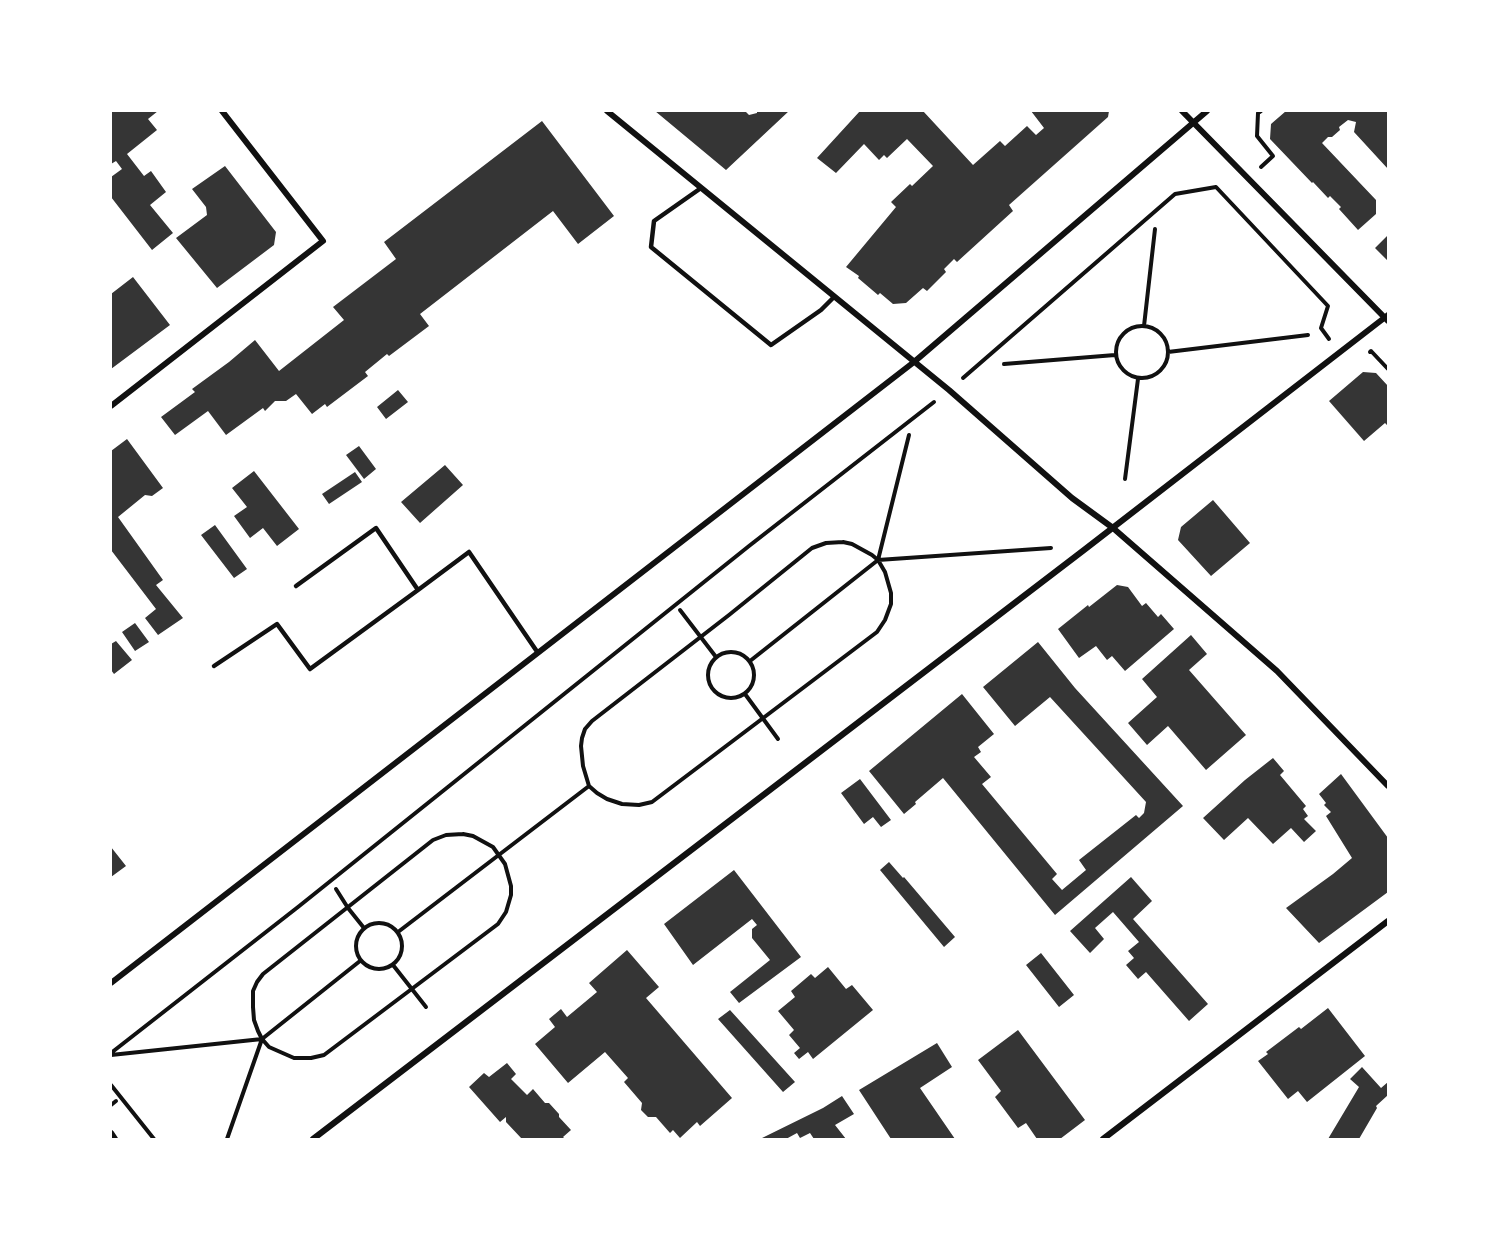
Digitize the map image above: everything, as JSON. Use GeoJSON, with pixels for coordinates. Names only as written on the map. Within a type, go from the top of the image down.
{"type":"FeatureCollection","features":[{"type":"Feature","properties":{"kind":"street"},"geometry":{"type":"LineString","coordinates":[[111,406],[322,241],[222,111]]}},
{"type":"Feature","properties":{"kind":"street"},"geometry":{"type":"LineString","coordinates":[[607,111],[949,390],[1072,498],[1113,528],[1278,671],[1388,786]]}},
{"type":"Feature","properties":{"kind":"street"},"geometry":{"type":"LineString","coordinates":[[313,1139],[1113,528],[1340,351],[1387,318],[1182,111]]}},
{"type":"Feature","properties":{"kind":"street"},"geometry":{"type":"LineString","coordinates":[[111,983],[915,362],[1207,111]]}},
{"type":"Feature","properties":{"kind":"street"},"geometry":{"type":"LineString","coordinates":[[1103,1139],[1388,921]]}},
{"type":"Feature","properties":{"kind":"street"},"geometry":{"type":"LineString","coordinates":[[111,1133],[116,1139]]}},
{"type":"Feature","properties":{"kind":"lane"},"geometry":{"type":"LineString","coordinates":[[701,188],[654,221],[651,247],[743,323],[771,345],[820,310],[834,297]]}},
{"type":"Feature","properties":{"kind":"lane"},"geometry":{"type":"LineString","coordinates":[[296,586],[376,528],[418,590]]}},
{"type":"Feature","properties":{"kind":"lane"},"geometry":{"type":"LineString","coordinates":[[214,666],[277,624],[310,669],[469,552],[538,653]]}},
{"type":"Feature","properties":{"kind":"path"},"geometry":{"type":"LineString","coordinates":[[1261,111],[1258,113],[1257,136],[1273,156]]}},
{"type":"Feature","properties":{"kind":"path"},"geometry":{"type":"LineString","coordinates":[[112,1052],[298,907],[749,546],[912,420],[1175,194],[1216,187],[1328,306],[1320,328],[1340,351]]}},
{"type":"Feature","properties":{"kind":"path"},"geometry":{"type":"LineString","coordinates":[[1144,326],[1155,229]]}},
{"type":"Feature","properties":{"kind":"path"},"geometry":{"type":"LineString","coordinates":[[1144,326],[1159,332],[1164,338],[1168,352],[1162,369],[1147,379],[1138,379],[1122,371],[1115,355],[1118,340],[1123,334],[1129,329],[1144,326]]}},
{"type":"Feature","properties":{"kind":"path"},"geometry":{"type":"LineString","coordinates":[[1168,352],[1308,334]]}},
{"type":"Feature","properties":{"kind":"path"},"geometry":{"type":"LineString","coordinates":[[1365,356],[1371,351],[1388,369]]}},
{"type":"Feature","properties":{"kind":"path"},"geometry":{"type":"LineString","coordinates":[[1004,364],[1115,355]]}},
{"type":"Feature","properties":{"kind":"path"},"geometry":{"type":"LineString","coordinates":[[1125,479],[1138,379]]}},
{"type":"Feature","properties":{"kind":"path"},"geometry":{"type":"LineString","coordinates":[[878,560],[909,435]]}},
{"type":"Feature","properties":{"kind":"path"},"geometry":{"type":"LineString","coordinates":[[843,542],[862,549],[878,560],[889,582],[891,604],[877,632],[652,802],[639,805],[622,804],[597,794],[589,786],[583,766],[581,754],[585,729],[592,721],[701,637],[812,548],[826,543],[843,542]]}},
{"type":"Feature","properties":{"kind":"path"},"geometry":{"type":"LineString","coordinates":[[750,662],[878,560],[1051,548]]}},
{"type":"Feature","properties":{"kind":"path"},"geometry":{"type":"LineString","coordinates":[[680,610],[716,657]]}},
{"type":"Feature","properties":{"kind":"path"},"geometry":{"type":"LineString","coordinates":[[722,653],[738,653],[750,662],[753,668],[753,682],[745,694],[739,698],[725,698],[713,690],[708,676],[711,663],[716,657],[722,653]]}},
{"type":"Feature","properties":{"kind":"path"},"geometry":{"type":"LineString","coordinates":[[745,694],[778,739]]}},
{"type":"Feature","properties":{"kind":"path"},"geometry":{"type":"LineString","coordinates":[[398,932],[589,786]]}},
{"type":"Feature","properties":{"kind":"path"},"geometry":{"type":"LineString","coordinates":[[446,835],[473,836],[493,847],[505,864],[512,886],[506,912],[498,924],[324,1055],[303,1059],[268,1047],[261,1039],[254,1020],[253,991],[257,982],[263,974],[348,908],[433,840],[446,835]]}},
{"type":"Feature","properties":{"kind":"path"},"geometry":{"type":"LineString","coordinates":[[336,889],[364,928]]}},
{"type":"Feature","properties":{"kind":"path"},"geometry":{"type":"LineString","coordinates":[[378,922],[393,927],[398,932],[401,939],[401,953],[393,965],[373,969],[360,960],[356,947],[359,934],[364,928],[378,922]]}},
{"type":"Feature","properties":{"kind":"path"},"geometry":{"type":"LineString","coordinates":[[227,1139],[261,1039],[360,960]]}},
{"type":"Feature","properties":{"kind":"path"},"geometry":{"type":"LineString","coordinates":[[393,965],[426,1007]]}},
{"type":"Feature","properties":{"kind":"path"},"geometry":{"type":"LineString","coordinates":[[112,1052],[261,1039]]}},
{"type":"Feature","properties":{"kind":"path"},"geometry":{"type":"LineString","coordinates":[[111,1085],[154,1139]]}},
{"type":"Feature","properties":{"kind":"path"},"geometry":{"type":"LineString","coordinates":[[111,1105],[116,1101]]}},
{"type":"Feature","properties":{"kind":"building"},"geometry":{"type":"Polygon","coordinates":[[[111,111],[158,111],[148,119],[157,130],[127,154],[144,176],[151,171],[166,192],[150,205],[173,233],[152,250],[111,197],[111,177],[122,169],[116,161],[111,164],[111,111]]]}},
{"type":"Feature","properties":{"kind":"building"},"geometry":{"type":"Polygon","coordinates":[[[655,111],[745,111],[749,115],[757,111],[789,111],[726,170],[655,111]]]}},
{"type":"Feature","properties":{"kind":"building"},"geometry":{"type":"Polygon","coordinates":[[[860,111],[923,111],[973,165],[1000,141],[1005,146],[1027,126],[1036,135],[1044,128],[1031,111],[1109,111],[1108,117],[1009,205],[1013,211],[957,262],[954,259],[944,269],[946,272],[927,291],[923,288],[906,303],[893,304],[880,293],[878,295],[846,267],[896,207],[891,202],[933,166],[907,139],[887,158],[884,155],[879,160],[864,144],[836,173],[817,158],[860,111]]]}},
{"type":"Feature","properties":{"kind":"building"},"geometry":{"type":"Polygon","coordinates":[[[1286,111],[1388,111],[1388,169],[1354,132],[1356,122],[1348,120],[1339,127],[1340,130],[1322,143],[1376,200],[1376,214],[1358,230],[1339,209],[1341,207],[1312,183],[1270,139],[1271,124],[1286,111]]]}},
{"type":"Feature","properties":{"kind":"building"},"geometry":{"type":"Polygon","coordinates":[[[542,121],[614,216],[578,244],[553,211],[420,314],[429,326],[389,356],[387,354],[365,372],[368,376],[327,407],[325,404],[312,414],[296,394],[286,401],[275,401],[265,411],[263,408],[226,435],[208,411],[175,435],[161,417],[195,392],[192,389],[255,340],[279,371],[344,320],[333,307],[396,259],[384,242],[542,121]]]}},
{"type":"Feature","properties":{"kind":"building"},"geometry":{"type":"Polygon","coordinates":[[[225,166],[276,232],[274,245],[217,288],[176,238],[207,215],[206,207],[192,189],[225,166]]]}},
{"type":"Feature","properties":{"kind":"building"},"geometry":{"type":"Polygon","coordinates":[[[1388,235],[1388,261],[1375,248],[1388,235]]]}},
{"type":"Feature","properties":{"kind":"building"},"geometry":{"type":"Polygon","coordinates":[[[133,277],[170,325],[111,369],[111,294],[133,277]]]}},
{"type":"Feature","properties":{"kind":"building"},"geometry":{"type":"Polygon","coordinates":[[[1363,372],[1376,373],[1388,386],[1388,426],[1385,423],[1364,441],[1329,401],[1363,372]]]}},
{"type":"Feature","properties":{"kind":"building"},"geometry":{"type":"Polygon","coordinates":[[[398,390],[408,402],[386,419],[377,407],[398,390]]]}},
{"type":"Feature","properties":{"kind":"building"},"geometry":{"type":"Polygon","coordinates":[[[127,439],[163,488],[152,496],[145,495],[118,517],[163,580],[156,585],[183,618],[158,635],[145,618],[156,609],[111,550],[111,451],[127,439]]]}},
{"type":"Feature","properties":{"kind":"building"},"geometry":{"type":"Polygon","coordinates":[[[359,446],[376,469],[364,479],[346,455],[359,446]]]}},
{"type":"Feature","properties":{"kind":"building"},"geometry":{"type":"Polygon","coordinates":[[[445,465],[463,485],[420,523],[401,502],[445,465]]]}},
{"type":"Feature","properties":{"kind":"building"},"geometry":{"type":"Polygon","coordinates":[[[254,471],[299,529],[277,546],[263,528],[250,538],[234,516],[247,507],[232,488],[254,471]]]}},
{"type":"Feature","properties":{"kind":"building"},"geometry":{"type":"Polygon","coordinates":[[[355,472],[362,482],[329,504],[322,494],[355,472]]]}},
{"type":"Feature","properties":{"kind":"building"},"geometry":{"type":"Polygon","coordinates":[[[1213,500],[1250,543],[1211,576],[1178,540],[1181,527],[1213,500]]]}},
{"type":"Feature","properties":{"kind":"building"},"geometry":{"type":"Polygon","coordinates":[[[215,525],[247,569],[234,578],[201,535],[215,525]]]}},
{"type":"Feature","properties":{"kind":"building"},"geometry":{"type":"Polygon","coordinates":[[[1117,585],[1128,587],[1142,606],[1146,603],[1158,617],[1161,614],[1174,629],[1125,671],[1112,656],[1107,660],[1096,646],[1079,658],[1058,629],[1117,585]]]}},
{"type":"Feature","properties":{"kind":"building"},"geometry":{"type":"Polygon","coordinates":[[[135,623],[149,642],[135,651],[122,632],[135,623]]]}},
{"type":"Feature","properties":{"kind":"building"},"geometry":{"type":"Polygon","coordinates":[[[1191,635],[1207,654],[1189,670],[1246,735],[1206,770],[1168,726],[1147,745],[1128,723],[1157,697],[1142,679],[1191,635]]]}},
{"type":"Feature","properties":{"kind":"building"},"geometry":{"type":"Polygon","coordinates":[[[116,641],[132,660],[114,674],[111,670],[111,644],[116,641]]]}},
{"type":"Feature","properties":{"kind":"building"},"geometry":{"type":"Polygon","coordinates":[[[1038,642],[1075,688],[1183,806],[1055,915],[943,778],[904,814],[869,771],[962,694],[994,734],[978,747],[981,752],[974,757],[991,777],[982,784],[1057,874],[1052,879],[1062,890],[1086,870],[1079,860],[1136,815],[1139,818],[1144,813],[1146,802],[1050,697],[1015,726],[983,687],[1038,642]]]}},
{"type":"Feature","properties":{"kind":"building"},"geometry":{"type":"Polygon","coordinates":[[[1273,758],[1284,771],[1280,775],[1306,806],[1303,809],[1308,816],[1304,819],[1316,831],[1304,842],[1291,828],[1273,844],[1248,818],[1224,840],[1203,818],[1273,758]]]}},
{"type":"Feature","properties":{"kind":"building"},"geometry":{"type":"Polygon","coordinates":[[[1341,774],[1388,838],[1388,892],[1319,943],[1286,908],[1352,858],[1326,816],[1331,812],[1324,805],[1326,803],[1319,794],[1341,774]]]}},
{"type":"Feature","properties":{"kind":"building"},"geometry":{"type":"Polygon","coordinates":[[[860,779],[891,820],[881,827],[873,817],[864,824],[841,793],[860,779]]]}},
{"type":"Feature","properties":{"kind":"building"},"geometry":{"type":"Polygon","coordinates":[[[111,847],[126,866],[111,877],[111,847]]]}},
{"type":"Feature","properties":{"kind":"building"},"geometry":{"type":"Polygon","coordinates":[[[889,862],[955,937],[944,947],[880,870],[889,862]]]}},
{"type":"Feature","properties":{"kind":"building"},"geometry":{"type":"Polygon","coordinates":[[[734,870],[801,957],[739,1003],[730,992],[770,960],[752,938],[752,929],[757,925],[752,919],[693,965],[664,924],[734,870]]]}},
{"type":"Feature","properties":{"kind":"building"},"geometry":{"type":"Polygon","coordinates":[[[1131,877],[1152,901],[1133,919],[1208,1004],[1189,1021],[1146,972],[1138,979],[1126,965],[1134,958],[1128,951],[1139,942],[1113,912],[1095,928],[1104,939],[1090,953],[1070,931],[1131,877]]]}},
{"type":"Feature","properties":{"kind":"building"},"geometry":{"type":"Polygon","coordinates":[[[627,950],[659,987],[646,998],[732,1098],[700,1126],[697,1122],[680,1138],[673,1130],[670,1133],[656,1117],[648,1117],[641,1110],[642,1103],[624,1082],[628,1078],[605,1052],[568,1083],[535,1044],[555,1027],[549,1019],[561,1009],[567,1017],[597,992],[589,983],[627,950]]]}},
{"type":"Feature","properties":{"kind":"building"},"geometry":{"type":"Polygon","coordinates":[[[1041,953],[1074,995],[1059,1007],[1026,965],[1041,953]]]}},
{"type":"Feature","properties":{"kind":"building"},"geometry":{"type":"Polygon","coordinates":[[[828,967],[846,989],[852,985],[873,1010],[813,1059],[808,1052],[799,1059],[794,1053],[800,1048],[789,1035],[794,1030],[778,1011],[795,997],[791,991],[811,974],[815,978],[828,967]]]}},
{"type":"Feature","properties":{"kind":"building"},"geometry":{"type":"Polygon","coordinates":[[[1328,1008],[1365,1056],[1307,1102],[1298,1091],[1288,1099],[1258,1061],[1268,1054],[1266,1052],[1299,1027],[1301,1029],[1328,1008]]]}},
{"type":"Feature","properties":{"kind":"building"},"geometry":{"type":"Polygon","coordinates":[[[730,1010],[795,1082],[783,1092],[718,1019],[730,1010]]]}},
{"type":"Feature","properties":{"kind":"building"},"geometry":{"type":"Polygon","coordinates":[[[1018,1030],[1085,1120],[1060,1139],[1037,1139],[1026,1123],[1018,1128],[995,1097],[1001,1091],[978,1060],[1018,1030]]]}},
{"type":"Feature","properties":{"kind":"building"},"geometry":{"type":"Polygon","coordinates":[[[937,1043],[952,1067],[920,1088],[955,1139],[891,1139],[859,1090],[937,1043]]]}},
{"type":"Feature","properties":{"kind":"building"},"geometry":{"type":"Polygon","coordinates":[[[507,1063],[516,1074],[511,1079],[527,1095],[533,1089],[559,1114],[571,1130],[563,1137],[565,1139],[522,1139],[506,1122],[506,1117],[500,1122],[469,1087],[484,1073],[489,1077],[507,1063]]]}},
{"type":"Feature","properties":{"kind":"building"},"geometry":{"type":"Polygon","coordinates":[[[1362,1067],[1381,1088],[1388,1082],[1388,1095],[1376,1106],[1377,1108],[1359,1139],[1328,1139],[1359,1087],[1350,1079],[1362,1067]]]}},
{"type":"Feature","properties":{"kind":"building"},"geometry":{"type":"Polygon","coordinates":[[[842,1096],[854,1114],[835,1125],[846,1139],[814,1139],[810,1133],[800,1138],[797,1133],[786,1139],[760,1139],[823,1108],[842,1096]]]}}]}
